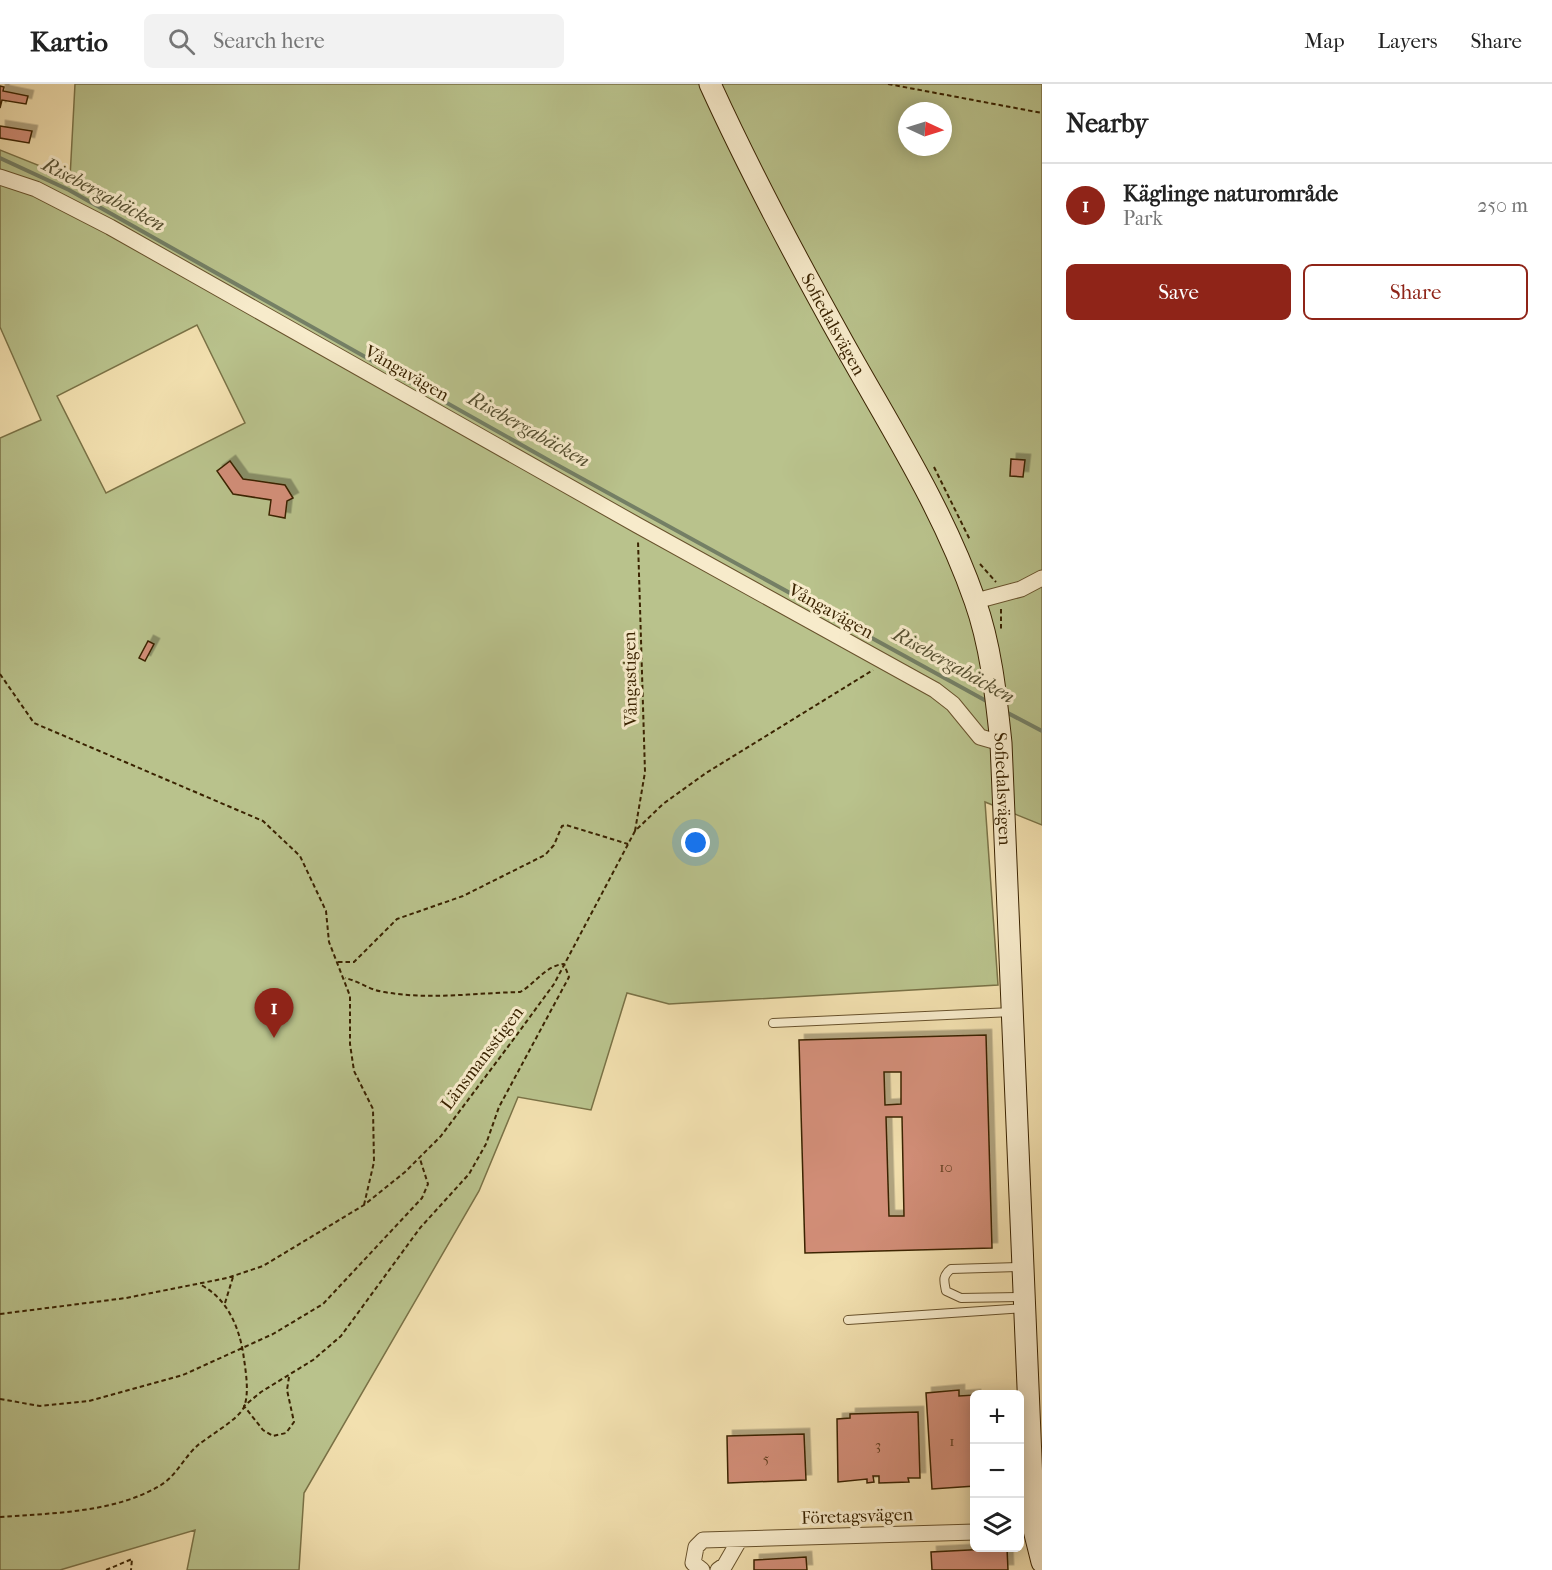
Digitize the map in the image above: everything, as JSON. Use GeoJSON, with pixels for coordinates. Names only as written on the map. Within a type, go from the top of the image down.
{"type":"FeatureCollection","features":[{"type":"Feature","properties":{"kind":"main road","name":"Sofiedalsvägen"},"geometry":{"type":"LineString","coordinates":[[710,84],[792,251],[941,515],[976,602],[995,686],[1001,738],[1025,1302],[1032,1396],[1027,1530],[1042,1562]]}},
{"type":"Feature","properties":{"kind":"street","name":"Vångavägen"},"geometry":{"type":"LineString","coordinates":[[0,177],[36,189],[110,227],[945,696],[980,737],[1001,738]]}},
{"type":"Feature","properties":{"kind":"street"},"geometry":{"type":"LineString","coordinates":[[976,602],[1021,589],[1042,578]]}},
{"type":"Feature","properties":{"kind":"street","name":"Företagsvägen"},"geometry":{"type":"LineString","coordinates":[[702,1570],[693,1563],[696,1547],[703,1540],[970,1532]]}},
{"type":"Feature","properties":{"kind":"street"},"geometry":{"type":"LineString","coordinates":[[718,1570],[725,1565],[740,1539]]}},
{"type":"Feature","properties":{"kind":"lane"},"geometry":{"type":"LineString","coordinates":[[773,1023],[1014,1012]]}},
{"type":"Feature","properties":{"kind":"lane"},"geometry":{"type":"LineString","coordinates":[[1024,1267],[951,1269],[945,1274],[944,1280],[946,1291],[961,1298],[1025,1302]]}},
{"type":"Feature","properties":{"kind":"lane"},"geometry":{"type":"LineString","coordinates":[[848,1320],[1025,1302]]}},
{"type":"Feature","properties":{"kind":"path"},"geometry":{"type":"LineString","coordinates":[[888,84],[1042,113]]}},
{"type":"Feature","properties":{"kind":"path","name":"Vångastigen"},"geometry":{"type":"LineString","coordinates":[[634,831],[645,772],[641,581],[637,525]]}},
{"type":"Feature","properties":{"kind":"path","name":"Länsmansstigen"},"geometry":{"type":"LineString","coordinates":[[0,1314],[126,1298],[201,1285],[234,1276],[263,1266],[364,1205],[441,1136],[513,1040],[564,964],[634,831],[663,804],[706,773],[885,663]]}},
{"type":"Feature","properties":{"kind":"path"},"geometry":{"type":"LineString","coordinates":[[0,674],[34,723],[262,821],[300,856],[326,911],[329,942],[345,978],[350,996],[350,1044],[354,1071],[373,1109],[375,1162],[364,1205]]}},
{"type":"Feature","properties":{"kind":"path"},"geometry":{"type":"LineString","coordinates":[[337,962],[354,962],[397,919],[463,896],[545,855],[554,845],[562,826],[566,825],[628,844]]}},
{"type":"Feature","properties":{"kind":"path"},"geometry":{"type":"LineString","coordinates":[[0,1516],[57,1512],[106,1504],[140,1495],[163,1484],[192,1451],[244,1406],[261,1392],[289,1377],[341,1336],[413,1236],[469,1174],[486,1144],[499,1107],[566,987],[569,977],[564,964],[558,964],[520,992],[405,995],[370,990],[354,980],[345,978]]}},
{"type":"Feature","properties":{"kind":"path"},"geometry":{"type":"LineString","coordinates":[[0,1399],[40,1406],[89,1401],[183,1375],[242,1349],[323,1304],[376,1250],[422,1197],[428,1184],[419,1158]]}},
{"type":"Feature","properties":{"kind":"path"},"geometry":{"type":"LineString","coordinates":[[225,1303],[234,1276]]}},
{"type":"Feature","properties":{"kind":"path"},"geometry":{"type":"LineString","coordinates":[[201,1285],[215,1292],[225,1303],[242,1349],[246,1374],[244,1406],[273,1436],[286,1433],[294,1422],[287,1390],[289,1377]]}},
{"type":"Feature","properties":{"kind":"path"},"geometry":{"type":"LineString","coordinates":[[106,1570],[132,1559],[131,1570]]}},
{"type":"Feature","properties":{"kind":"green space"},"geometry":{"type":"Polygon","coordinates":[[[75,84],[1042,84],[1042,825],[985,802],[998,985],[669,1004],[627,993],[591,1110],[518,1097],[479,1191],[304,1493],[299,1570],[187,1570],[195,1530],[60,1570],[0,1570],[0,438],[41,420],[0,327],[0,150],[70,178],[75,84]],[[197,325],[57,396],[106,493],[245,423],[197,325]]]}},
{"type":"Feature","properties":{"kind":"building"},"geometry":{"type":"Polygon","coordinates":[[[0,86],[4,87],[3,91],[28,96],[26,104],[2,100],[0,108],[0,86]]]}},
{"type":"Feature","properties":{"kind":"building"},"geometry":{"type":"Polygon","coordinates":[[[0,126],[32,131],[29,143],[0,138],[0,126]]]}},
{"type":"Feature","properties":{"kind":"building"},"geometry":{"type":"Polygon","coordinates":[[[1011,459],[1025,460],[1023,477],[1010,476],[1011,459]]]}},
{"type":"Feature","properties":{"kind":"building"},"geometry":{"type":"Polygon","coordinates":[[[230,461],[243,479],[285,485],[293,498],[287,501],[285,518],[269,515],[271,500],[233,494],[217,471],[230,461]]]}},
{"type":"Feature","properties":{"kind":"building"},"geometry":{"type":"Polygon","coordinates":[[[148,641],[154,644],[145,661],[139,658],[148,641]]]}},
{"type":"Feature","properties":{"kind":"building"},"geometry":{"type":"Polygon","coordinates":[[[986,1035],[992,1248],[805,1253],[799,1040],[986,1035]],[[884,1072],[885,1105],[901,1104],[901,1072],[884,1072]],[[886,1117],[889,1216],[904,1216],[902,1117],[886,1117]]]}},
{"type":"Feature","properties":{"kind":"building"},"geometry":{"type":"Polygon","coordinates":[[[959,1390],[959,1396],[970,1395],[970,1486],[932,1489],[926,1393],[959,1390]]]}},
{"type":"Feature","properties":{"kind":"building"},"geometry":{"type":"Polygon","coordinates":[[[918,1412],[920,1478],[908,1478],[909,1482],[879,1483],[879,1476],[873,1476],[874,1482],[867,1483],[867,1479],[838,1482],[837,1419],[850,1418],[850,1414],[918,1412]]]}},
{"type":"Feature","properties":{"kind":"building"},"geometry":{"type":"Polygon","coordinates":[[[804,1434],[806,1480],[728,1483],[727,1436],[804,1434]]]}},
{"type":"Feature","properties":{"kind":"building"},"geometry":{"type":"Polygon","coordinates":[[[970,1550],[970,1552],[1007,1552],[1008,1570],[932,1570],[931,1552],[970,1550]]]}},
{"type":"Feature","properties":{"kind":"building"},"geometry":{"type":"Polygon","coordinates":[[[806,1557],[807,1570],[754,1570],[754,1560],[806,1557]]]}},
{"type":"Feature","properties":{"kind":"waterway","name":"Risebergabäcken"},"geometry":{"type":"LineString","coordinates":[[0,158],[69,190],[550,461],[990,703]]}},
{"type":"Feature","properties":{"kind":"waterway","name":"Risebergabäcken"},"geometry":{"type":"LineString","coordinates":[[1004,711],[1042,731]]}},
{"type":"Feature","properties":{"kind":"place","name":"Käglinge naturområde"},"geometry":{"type":"Point","coordinates":[274,1038]}}]}
